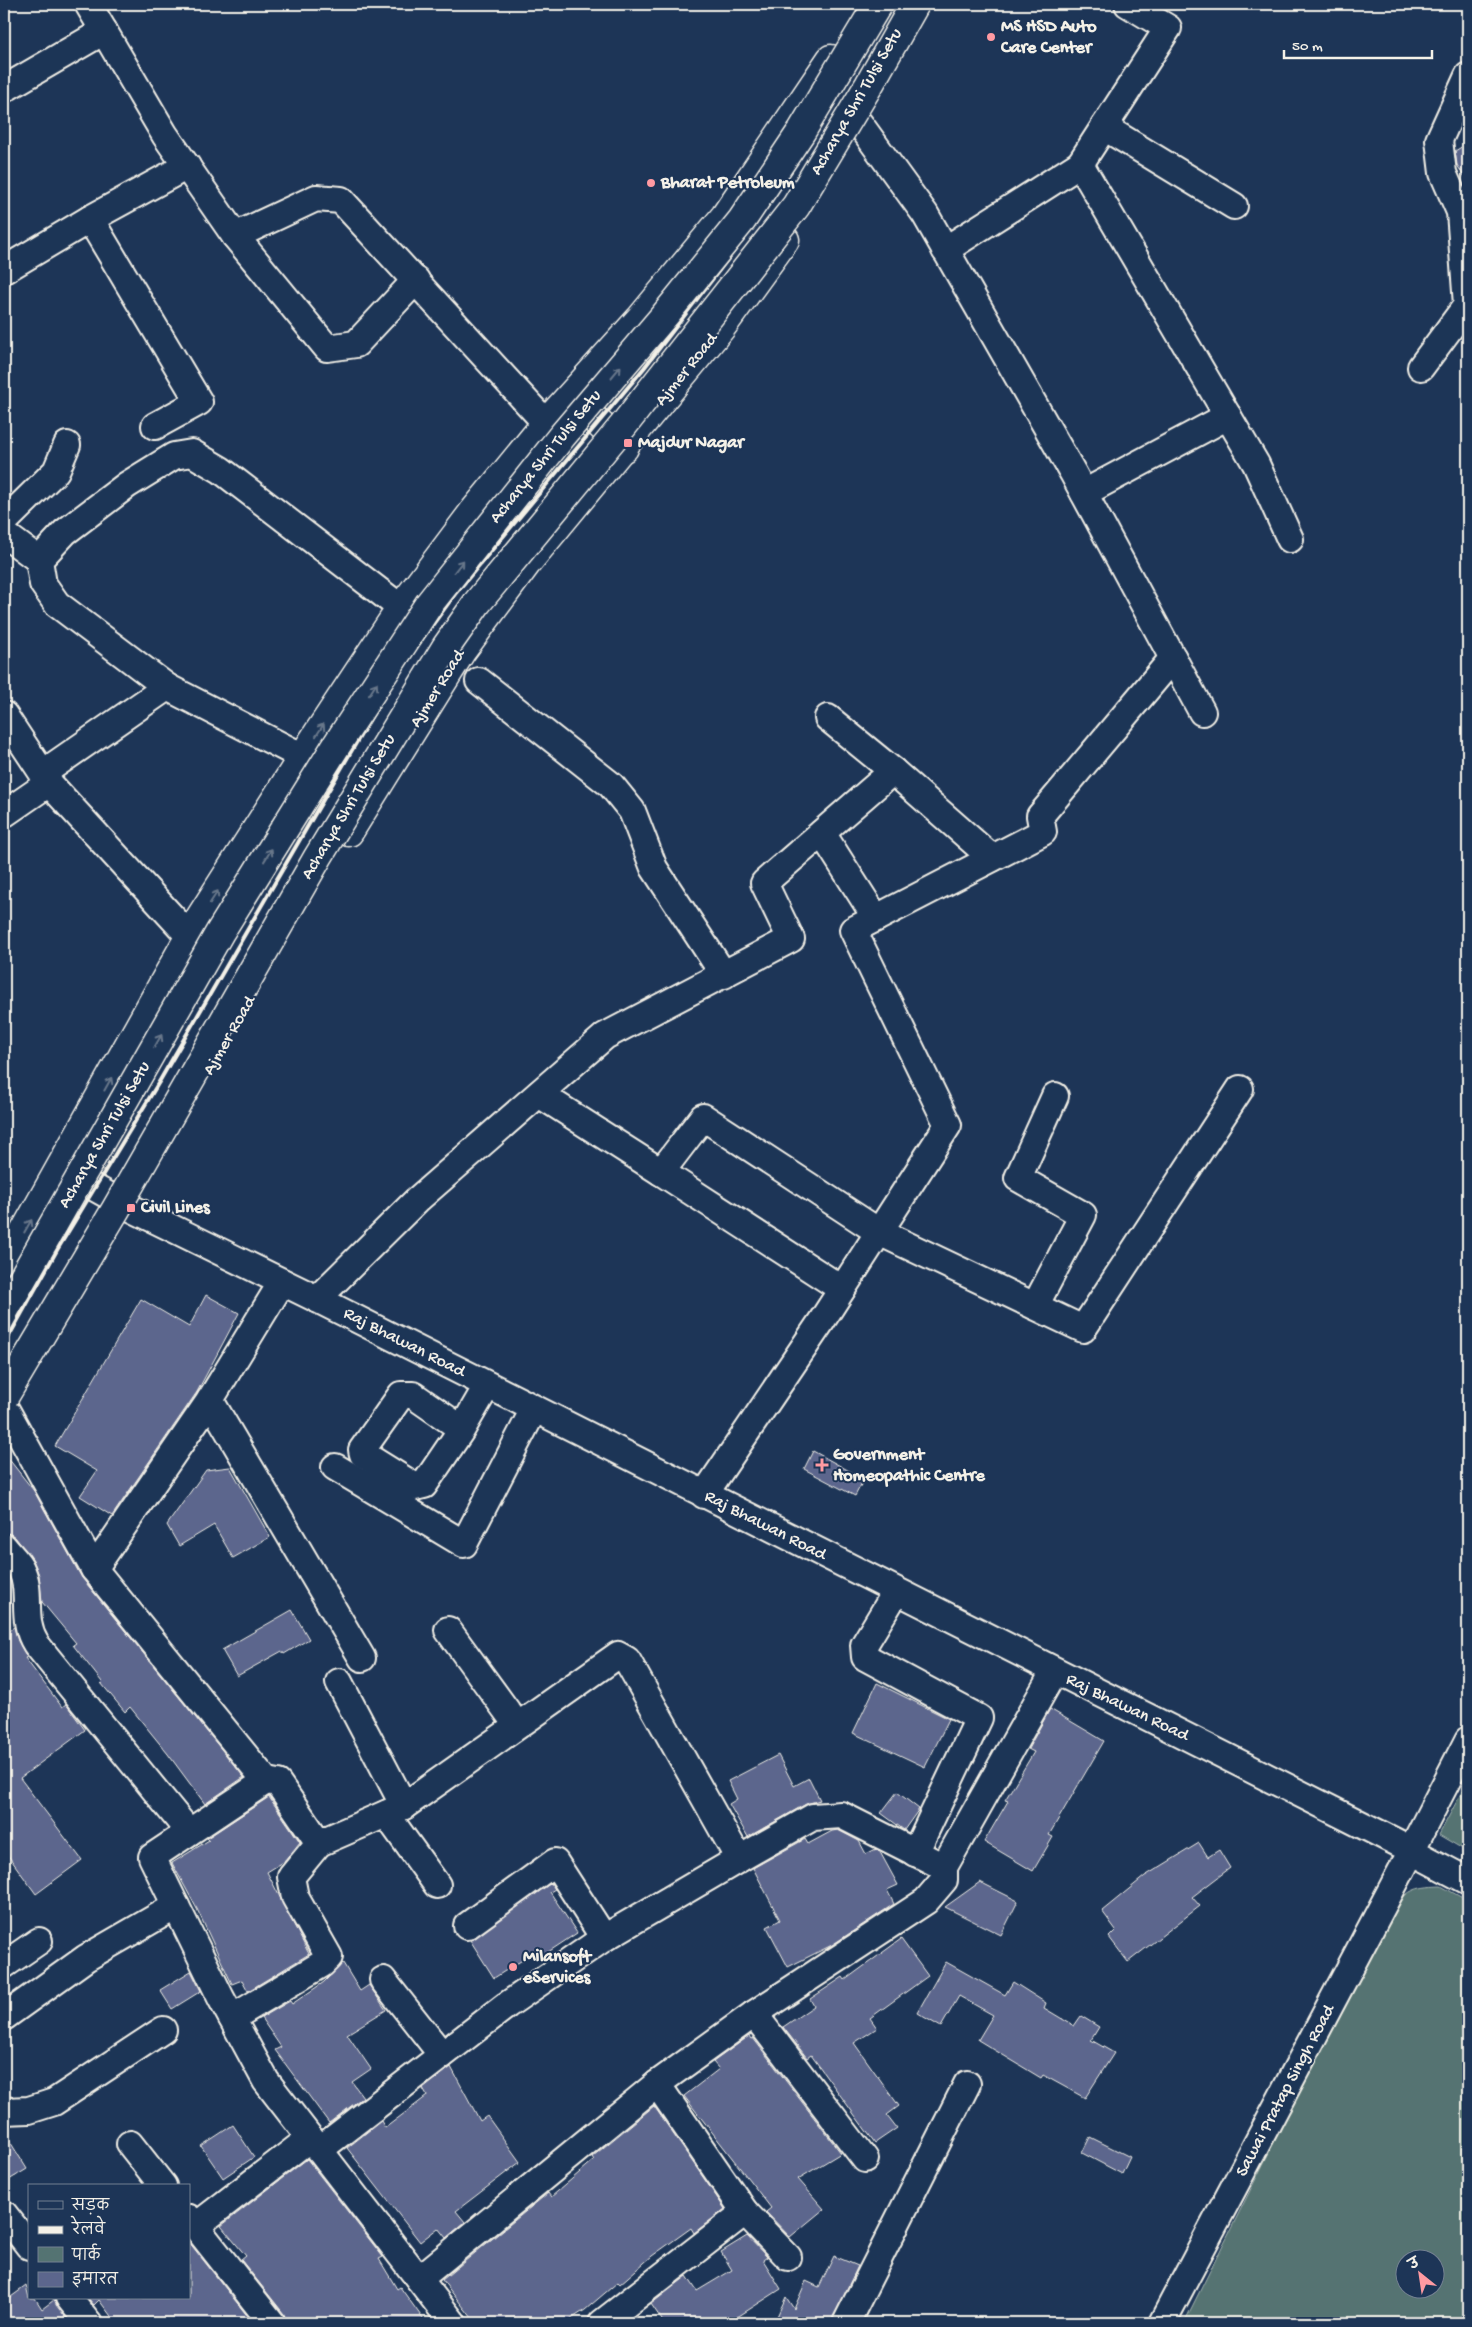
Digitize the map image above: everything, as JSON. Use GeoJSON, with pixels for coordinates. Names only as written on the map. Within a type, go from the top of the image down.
{"type":"FeatureCollection","features":[{"type":"Feature","properties":{"kind":"highway"},"geometry":{"type":"LineString","coordinates":[[4,1268],[202,916],[401,608],[474,510],[546,423],[640,319],[725,216],[829,62],[862,4]]}},
{"type":"Feature","properties":{"kind":"highway","name":"Acharya Shri Tulsi Setu"},"geometry":{"type":"LineString","coordinates":[[4,1311],[220,932],[336,746],[424,612],[538,466],[742,220],[801,132],[878,4]]}},
{"type":"Feature","properties":{"kind":"highway","name":"Acharya Shri Tulsi Setu"},"geometry":{"type":"LineString","coordinates":[[4,1405],[318,857],[446,647],[477,603],[623,426],[796,206],[915,4]]}},
{"type":"Feature","properties":{"kind":"highway","name":"Ajmer Road"},"geometry":{"type":"LineString","coordinates":[[4,1405],[131,1208],[334,856],[461,652],[527,563],[624,448],[721,328],[806,212],[860,123],[924,4]]}},
{"type":"Feature","properties":{"kind":"highway"},"geometry":{"type":"LineString","coordinates":[[570,396],[624,448]]}},
{"type":"Feature","properties":{"kind":"street"},"geometry":{"type":"LineString","coordinates":[[88,4],[165,135],[235,236],[327,348],[356,344],[416,280]]}},
{"type":"Feature","properties":{"kind":"street"},"geometry":{"type":"LineString","coordinates":[[945,250],[1080,164],[1168,28],[1128,4]]}},
{"type":"Feature","properties":{"kind":"street"},"geometry":{"type":"LineString","coordinates":[[4,89],[104,31]]}},
{"type":"Feature","properties":{"kind":"street"},"geometry":{"type":"LineString","coordinates":[[1421,367],[1467,305],[1460,212],[1443,174],[1439,140],[1468,76]]}},
{"type":"Feature","properties":{"kind":"street"},"geometry":{"type":"LineString","coordinates":[[860,123],[925,214],[1084,494],[1202,712]]}},
{"type":"Feature","properties":{"kind":"street"},"geometry":{"type":"LineString","coordinates":[[1104,127],[1234,206]]}},
{"type":"Feature","properties":{"kind":"street"},"geometry":{"type":"LineString","coordinates":[[1080,164],[1256,464],[1290,539]]}},
{"type":"Feature","properties":{"kind":"street"},"geometry":{"type":"LineString","coordinates":[[4,270],[90,219],[187,166]]}},
{"type":"Feature","properties":{"kind":"street"},"geometry":{"type":"LineString","coordinates":[[235,236],[316,198],[342,200],[546,423]]}},
{"type":"Feature","properties":{"kind":"street"},"geometry":{"type":"LineString","coordinates":[[90,219],[199,402],[155,426]]}},
{"type":"Feature","properties":{"kind":"street"},"geometry":{"type":"LineString","coordinates":[[1084,494],[1228,416]]}},
{"type":"Feature","properties":{"kind":"street"},"geometry":{"type":"LineString","coordinates":[[67,445],[56,471],[5,522],[39,560],[42,584],[57,604],[167,687],[303,757]]}},
{"type":"Feature","properties":{"kind":"street"},"geometry":{"type":"LineString","coordinates":[[39,560],[64,532],[127,485],[174,456],[192,453],[221,470],[401,608]]}},
{"type":"Feature","properties":{"kind":"street"},"geometry":{"type":"LineString","coordinates":[[704,1495],[842,1289],[948,1125],[853,930],[1043,832],[1040,816],[1173,658]]}},
{"type":"Feature","properties":{"kind":"street"},"geometry":{"type":"LineString","coordinates":[[479,681],[611,785],[632,811],[654,868],[724,974]]}},
{"type":"Feature","properties":{"kind":"street"},"geometry":{"type":"LineString","coordinates":[[4,814],[46,778],[167,687]]}},
{"type":"Feature","properties":{"kind":"street"},"geometry":{"type":"LineString","coordinates":[[4,715],[46,778],[182,928],[193,934]]}},
{"type":"Feature","properties":{"kind":"street"},"geometry":{"type":"LineString","coordinates":[[828,718],[893,771],[992,858]]}},
{"type":"Feature","properties":{"kind":"street"},"geometry":{"type":"LineString","coordinates":[[317,1299],[417,1200],[605,1036],[791,939],[764,883],[893,771]]}},
{"type":"Feature","properties":{"kind":"street"},"geometry":{"type":"LineString","coordinates":[[822,833],[876,918]]}},
{"type":"Feature","properties":{"kind":"street"},"geometry":{"type":"LineString","coordinates":[[661,1172],[703,1116],[879,1232],[1084,1329],[1240,1089]]}},
{"type":"Feature","properties":{"kind":"street"},"geometry":{"type":"LineString","coordinates":[[539,1094],[842,1289]]}},
{"type":"Feature","properties":{"kind":"street"},"geometry":{"type":"LineString","coordinates":[[1035,1306],[1083,1215],[1018,1178],[1055,1096]]}},
{"type":"Feature","properties":{"kind":"street","name":"Raj Bhawan Road"},"geometry":{"type":"LineString","coordinates":[[60,1169],[131,1208],[317,1299],[1054,1672],[1410,1849],[1468,1881]]}},
{"type":"Feature","properties":{"kind":"street"},"geometry":{"type":"LineString","coordinates":[[94,1569],[210,1400],[282,1282]]}},
{"type":"Feature","properties":{"kind":"street"},"geometry":{"type":"LineString","coordinates":[[462,1429],[487,1386]]}},
{"type":"Feature","properties":{"kind":"street"},"geometry":{"type":"LineString","coordinates":[[210,1400],[362,1658]]}},
{"type":"Feature","properties":{"kind":"street"},"geometry":{"type":"LineString","coordinates":[[4,1405],[94,1569],[266,1781],[278,1783],[319,1843]]}},
{"type":"Feature","properties":{"kind":"street"},"geometry":{"type":"LineString","coordinates":[[335,1467],[464,1544],[534,1409]]}},
{"type":"Feature","properties":{"kind":"street"},"geometry":{"type":"LineString","coordinates":[[4,1547],[21,1569],[26,1596],[27,1624],[36,1644],[190,1832]]}},
{"type":"Feature","properties":{"kind":"street"},"geometry":{"type":"LineString","coordinates":[[896,1592],[864,1645],[865,1657],[979,1718],[915,1852]]}},
{"type":"Feature","properties":{"kind":"street"},"geometry":{"type":"LineString","coordinates":[[448,1630],[517,1725]]}},
{"type":"Feature","properties":{"kind":"street"},"geometry":{"type":"LineString","coordinates":[[232,2018],[322,1964],[329,1957],[296,1897],[291,1877],[319,1843],[395,1810],[611,1658],[618,1655],[623,1657],[632,1668],[739,1859]]}},
{"type":"Feature","properties":{"kind":"street"},"geometry":{"type":"LineString","coordinates":[[419,2279],[657,2084],[754,2014],[926,1902],[944,1880],[944,1867],[1054,1672]]}},
{"type":"Feature","properties":{"kind":"street"},"geometry":{"type":"LineString","coordinates":[[339,1682],[395,1810],[437,1886]]}},
{"type":"Feature","properties":{"kind":"street","name":"Sawai Pratap Singh Road"},"geometry":{"type":"LineString","coordinates":[[1162,2323],[1468,1740]]}},
{"type":"Feature","properties":{"kind":"street"},"geometry":{"type":"LineString","coordinates":[[266,1781],[152,1857],[232,2018],[266,2081],[453,2323]]}},
{"type":"Feature","properties":{"kind":"street"},"geometry":{"type":"LineString","coordinates":[[272,2323],[192,2222],[315,2144],[442,2055],[506,2005],[604,1938],[813,1817],[841,1814],[944,1867]]}},
{"type":"Feature","properties":{"kind":"street"},"geometry":{"type":"LineString","coordinates":[[467,1926],[555,1862],[604,1938]]}},
{"type":"Feature","properties":{"kind":"street"},"geometry":{"type":"LineString","coordinates":[[4,2017],[86,1958],[176,1906]]}},
{"type":"Feature","properties":{"kind":"street"},"geometry":{"type":"LineString","coordinates":[[4,1965],[39,1941]]}},
{"type":"Feature","properties":{"kind":"street"},"geometry":{"type":"LineString","coordinates":[[382,1980],[442,2055]]}},
{"type":"Feature","properties":{"kind":"street"},"geometry":{"type":"LineString","coordinates":[[754,2014],[866,2159]]}},
{"type":"Feature","properties":{"kind":"street"},"geometry":{"type":"LineString","coordinates":[[4,2111],[30,2110],[54,2102],[163,2030]]}},
{"type":"Feature","properties":{"kind":"street"},"geometry":{"type":"LineString","coordinates":[[657,2084],[744,2212],[788,2256]]}},
{"type":"Feature","properties":{"kind":"street"},"geometry":{"type":"LineString","coordinates":[[846,2323],[967,2084]]}},
{"type":"Feature","properties":{"kind":"street"},"geometry":{"type":"LineString","coordinates":[[130,2144],[161,2184]]}},
{"type":"Feature","properties":{"kind":"street"},"geometry":{"type":"LineString","coordinates":[[602,2323],[744,2212]]}},
{"type":"Feature","properties":{"kind":"street"},"geometry":{"type":"LineString","coordinates":[[4,2214],[28,2245]]}},
{"type":"Feature","properties":{"kind":"street"},"geometry":{"type":"LineString","coordinates":[[72,2300],[89,2323]]}},
{"type":"Feature","properties":{"kind":"green space"},"geometry":{"type":"Polygon","coordinates":[[[1468,1780],[1468,1852],[1439,1835],[1468,1780]]]}},
{"type":"Feature","properties":{"kind":"green space"},"geometry":{"type":"Polygon","coordinates":[[[1441,1886],[1468,1901],[1468,2323],[1184,2323],[1390,1910],[1407,1894],[1418,1889],[1441,1886]]]}},
{"type":"Feature","properties":{"kind":"building"},"geometry":{"type":"Polygon","coordinates":[[[1468,143],[1468,182],[1457,165],[1455,151],[1468,143]]]}},
{"type":"Feature","properties":{"kind":"building"},"geometry":{"type":"Polygon","coordinates":[[[206,1295],[239,1313],[197,1392],[112,1516],[80,1496],[97,1471],[55,1446],[141,1299],[189,1327],[206,1295]]]}},
{"type":"Feature","properties":{"kind":"building"},"geometry":{"type":"Polygon","coordinates":[[[813,1451],[864,1479],[855,1496],[804,1469],[813,1451]]]}},
{"type":"Feature","properties":{"kind":"building"},"geometry":{"type":"Polygon","coordinates":[[[4,1453],[34,1491],[82,1578],[244,1777],[205,1804],[130,1707],[125,1712],[101,1683],[73,1645],[76,1643],[42,1602],[39,1575],[33,1560],[15,1537],[4,1532],[4,1453]]]}},
{"type":"Feature","properties":{"kind":"building"},"geometry":{"type":"Polygon","coordinates":[[[230,1467],[270,1537],[233,1558],[214,1525],[179,1546],[167,1525],[206,1470],[230,1467]]]}},
{"type":"Feature","properties":{"kind":"building"},"geometry":{"type":"Polygon","coordinates":[[[292,1610],[309,1639],[284,1654],[282,1651],[237,1676],[222,1650],[292,1610]]]}},
{"type":"Feature","properties":{"kind":"building"},"geometry":{"type":"Polygon","coordinates":[[[14,1627],[18,1641],[27,1657],[25,1658],[62,1707],[66,1704],[85,1730],[20,1778],[82,1860],[36,1894],[4,1850],[4,1634],[14,1627]]]}},
{"type":"Feature","properties":{"kind":"building"},"geometry":{"type":"Polygon","coordinates":[[[877,1683],[949,1719],[925,1767],[853,1733],[877,1683]]]}},
{"type":"Feature","properties":{"kind":"building"},"geometry":{"type":"Polygon","coordinates":[[[1050,1709],[1104,1741],[1049,1835],[1053,1837],[1033,1871],[984,1842],[1008,1801],[1005,1800],[1034,1752],[1028,1749],[1050,1709]]]}},
{"type":"Feature","properties":{"kind":"building"},"geometry":{"type":"Polygon","coordinates":[[[778,1755],[794,1786],[809,1778],[820,1800],[806,1804],[748,1837],[729,1804],[737,1799],[728,1781],[778,1755]]]}},
{"type":"Feature","properties":{"kind":"building"},"geometry":{"type":"Polygon","coordinates":[[[897,1792],[919,1809],[904,1830],[881,1813],[897,1792]]]}},
{"type":"Feature","properties":{"kind":"building"},"geometry":{"type":"Polygon","coordinates":[[[269,1797],[300,1842],[285,1861],[267,1872],[309,1954],[248,1991],[242,1980],[232,1984],[197,1909],[172,1863],[209,1840],[207,1838],[269,1797]]]}},
{"type":"Feature","properties":{"kind":"building"},"geometry":{"type":"Polygon","coordinates":[[[838,1830],[859,1841],[866,1854],[876,1849],[880,1852],[898,1885],[887,1890],[894,1904],[832,1945],[788,1967],[767,1927],[780,1920],[753,1868],[805,1839],[808,1844],[832,1831],[838,1830]]]}},
{"type":"Feature","properties":{"kind":"building"},"geometry":{"type":"Polygon","coordinates":[[[1199,1843],[1208,1857],[1219,1850],[1230,1868],[1192,1897],[1200,1906],[1128,1962],[1109,1937],[1116,1930],[1102,1911],[1145,1876],[1199,1843]]]}},
{"type":"Feature","properties":{"kind":"building"},"geometry":{"type":"Polygon","coordinates":[[[980,1882],[1018,1901],[1001,1935],[945,1907],[980,1882]]]}},
{"type":"Feature","properties":{"kind":"building"},"geometry":{"type":"Polygon","coordinates":[[[551,1883],[555,1889],[550,1892],[577,1933],[539,1958],[535,1952],[494,1978],[470,1940],[551,1883]]]}},
{"type":"Feature","properties":{"kind":"building"},"geometry":{"type":"Polygon","coordinates":[[[901,1939],[928,1976],[870,2018],[877,2028],[854,2043],[899,2106],[887,2115],[897,2128],[875,2143],[811,2055],[807,2058],[783,2027],[814,2006],[810,1999],[843,1977],[845,1980],[901,1939]]]}},
{"type":"Feature","properties":{"kind":"building"},"geometry":{"type":"Polygon","coordinates":[[[946,1962],[1005,1995],[1013,1982],[1046,2003],[1044,2008],[1074,2026],[1081,2016],[1099,2027],[1091,2040],[1114,2053],[1085,2098],[1043,2075],[1041,2078],[978,2040],[993,2015],[959,1996],[941,2027],[917,2013],[946,1962]]]}},
{"type":"Feature","properties":{"kind":"building"},"geometry":{"type":"Polygon","coordinates":[[[343,1963],[360,1991],[369,1985],[386,2010],[347,2034],[371,2069],[352,2082],[363,2097],[329,2123],[275,2050],[281,2047],[261,2018],[290,2001],[292,2004],[324,1982],[343,1963]]]}},
{"type":"Feature","properties":{"kind":"building"},"geometry":{"type":"Polygon","coordinates":[[[191,1971],[201,1991],[172,2009],[160,1990],[191,1971]]]}},
{"type":"Feature","properties":{"kind":"building"},"geometry":{"type":"Polygon","coordinates":[[[749,2036],[751,2039],[753,2038],[841,2153],[798,2179],[824,2209],[790,2237],[766,2212],[771,2208],[684,2096],[719,2069],[713,2062],[749,2036]]]}},
{"type":"Feature","properties":{"kind":"building"},"geometry":{"type":"Polygon","coordinates":[[[451,2067],[480,2121],[487,2116],[520,2162],[456,2211],[465,2222],[446,2238],[438,2228],[420,2242],[347,2148],[381,2121],[385,2128],[427,2096],[423,2089],[451,2067]]]}},
{"type":"Feature","properties":{"kind":"building"},"geometry":{"type":"Polygon","coordinates":[[[654,2106],[725,2209],[694,2233],[691,2228],[652,2256],[620,2284],[618,2282],[585,2310],[565,2323],[476,2323],[442,2280],[548,2193],[551,2197],[594,2160],[592,2157],[654,2106]]]}},
{"type":"Feature","properties":{"kind":"building"},"geometry":{"type":"Polygon","coordinates":[[[233,2125],[254,2157],[223,2178],[201,2146],[233,2125]]]}},
{"type":"Feature","properties":{"kind":"building"},"geometry":{"type":"Polygon","coordinates":[[[4,2132],[27,2169],[4,2183],[4,2132]]]}},
{"type":"Feature","properties":{"kind":"building"},"geometry":{"type":"Polygon","coordinates":[[[1090,2137],[1130,2157],[1122,2174],[1082,2153],[1090,2137]]]}},
{"type":"Feature","properties":{"kind":"building"},"geometry":{"type":"Polygon","coordinates":[[[307,2159],[383,2257],[379,2259],[397,2289],[400,2287],[426,2323],[287,2323],[284,2314],[241,2260],[246,2256],[221,2226],[307,2159]]]}},
{"type":"Feature","properties":{"kind":"building"},"geometry":{"type":"Polygon","coordinates":[[[747,2236],[767,2257],[763,2260],[781,2289],[728,2323],[664,2323],[651,2304],[687,2276],[697,2291],[732,2270],[721,2252],[747,2236]]]}},
{"type":"Feature","properties":{"kind":"building"},"geometry":{"type":"Polygon","coordinates":[[[190,2243],[253,2323],[116,2323],[99,2300],[190,2300],[190,2243]]]}},
{"type":"Feature","properties":{"kind":"building"},"geometry":{"type":"Polygon","coordinates":[[[834,2256],[858,2266],[831,2323],[774,2323],[786,2297],[794,2309],[806,2281],[819,2287],[834,2256]]]}},
{"type":"Feature","properties":{"kind":"building"},"geometry":{"type":"Polygon","coordinates":[[[26,2286],[28,2300],[36,2300],[42,2309],[54,2300],[69,2322],[4,2323],[4,2302],[26,2286]]]}},
{"type":"Feature","properties":{"kind":"building"},"geometry":{"type":"Polygon","coordinates":[[[90,2300],[99,2300],[94,2305],[90,2300]]]}},
{"type":"Feature","properties":{"kind":"railway"},"geometry":{"type":"LineString","coordinates":[[4,1345],[57,1250],[159,1082],[395,676],[455,594],[644,368],[757,221],[854,69],[890,4]]}},
{"type":"Feature","properties":{"kind":"railway"},"geometry":{"type":"LineString","coordinates":[[4,1377],[336,805],[412,679],[554,495],[658,372],[766,233],[869,74],[906,4]]}},
{"type":"Feature","properties":{"kind":"place","name":"MS HSD Auto Care Center"},"geometry":{"type":"Point","coordinates":[991,37]}},
{"type":"Feature","properties":{"kind":"place","name":"Bharat Petroleum"},"geometry":{"type":"Point","coordinates":[651,183]}},
{"type":"Feature","properties":{"kind":"place","name":"Majdur Nagar"},"geometry":{"type":"Point","coordinates":[628,443]}},
{"type":"Feature","properties":{"kind":"place","name":"Civil Lines"},"geometry":{"type":"Point","coordinates":[131,1208]}},
{"type":"Feature","properties":{"kind":"place","name":"Government Homeopathic Centre"},"geometry":{"type":"Point","coordinates":[822,1465]}},
{"type":"Feature","properties":{"kind":"place","name":"Milansoft eServices"},"geometry":{"type":"Point","coordinates":[513,1967]}}]}
